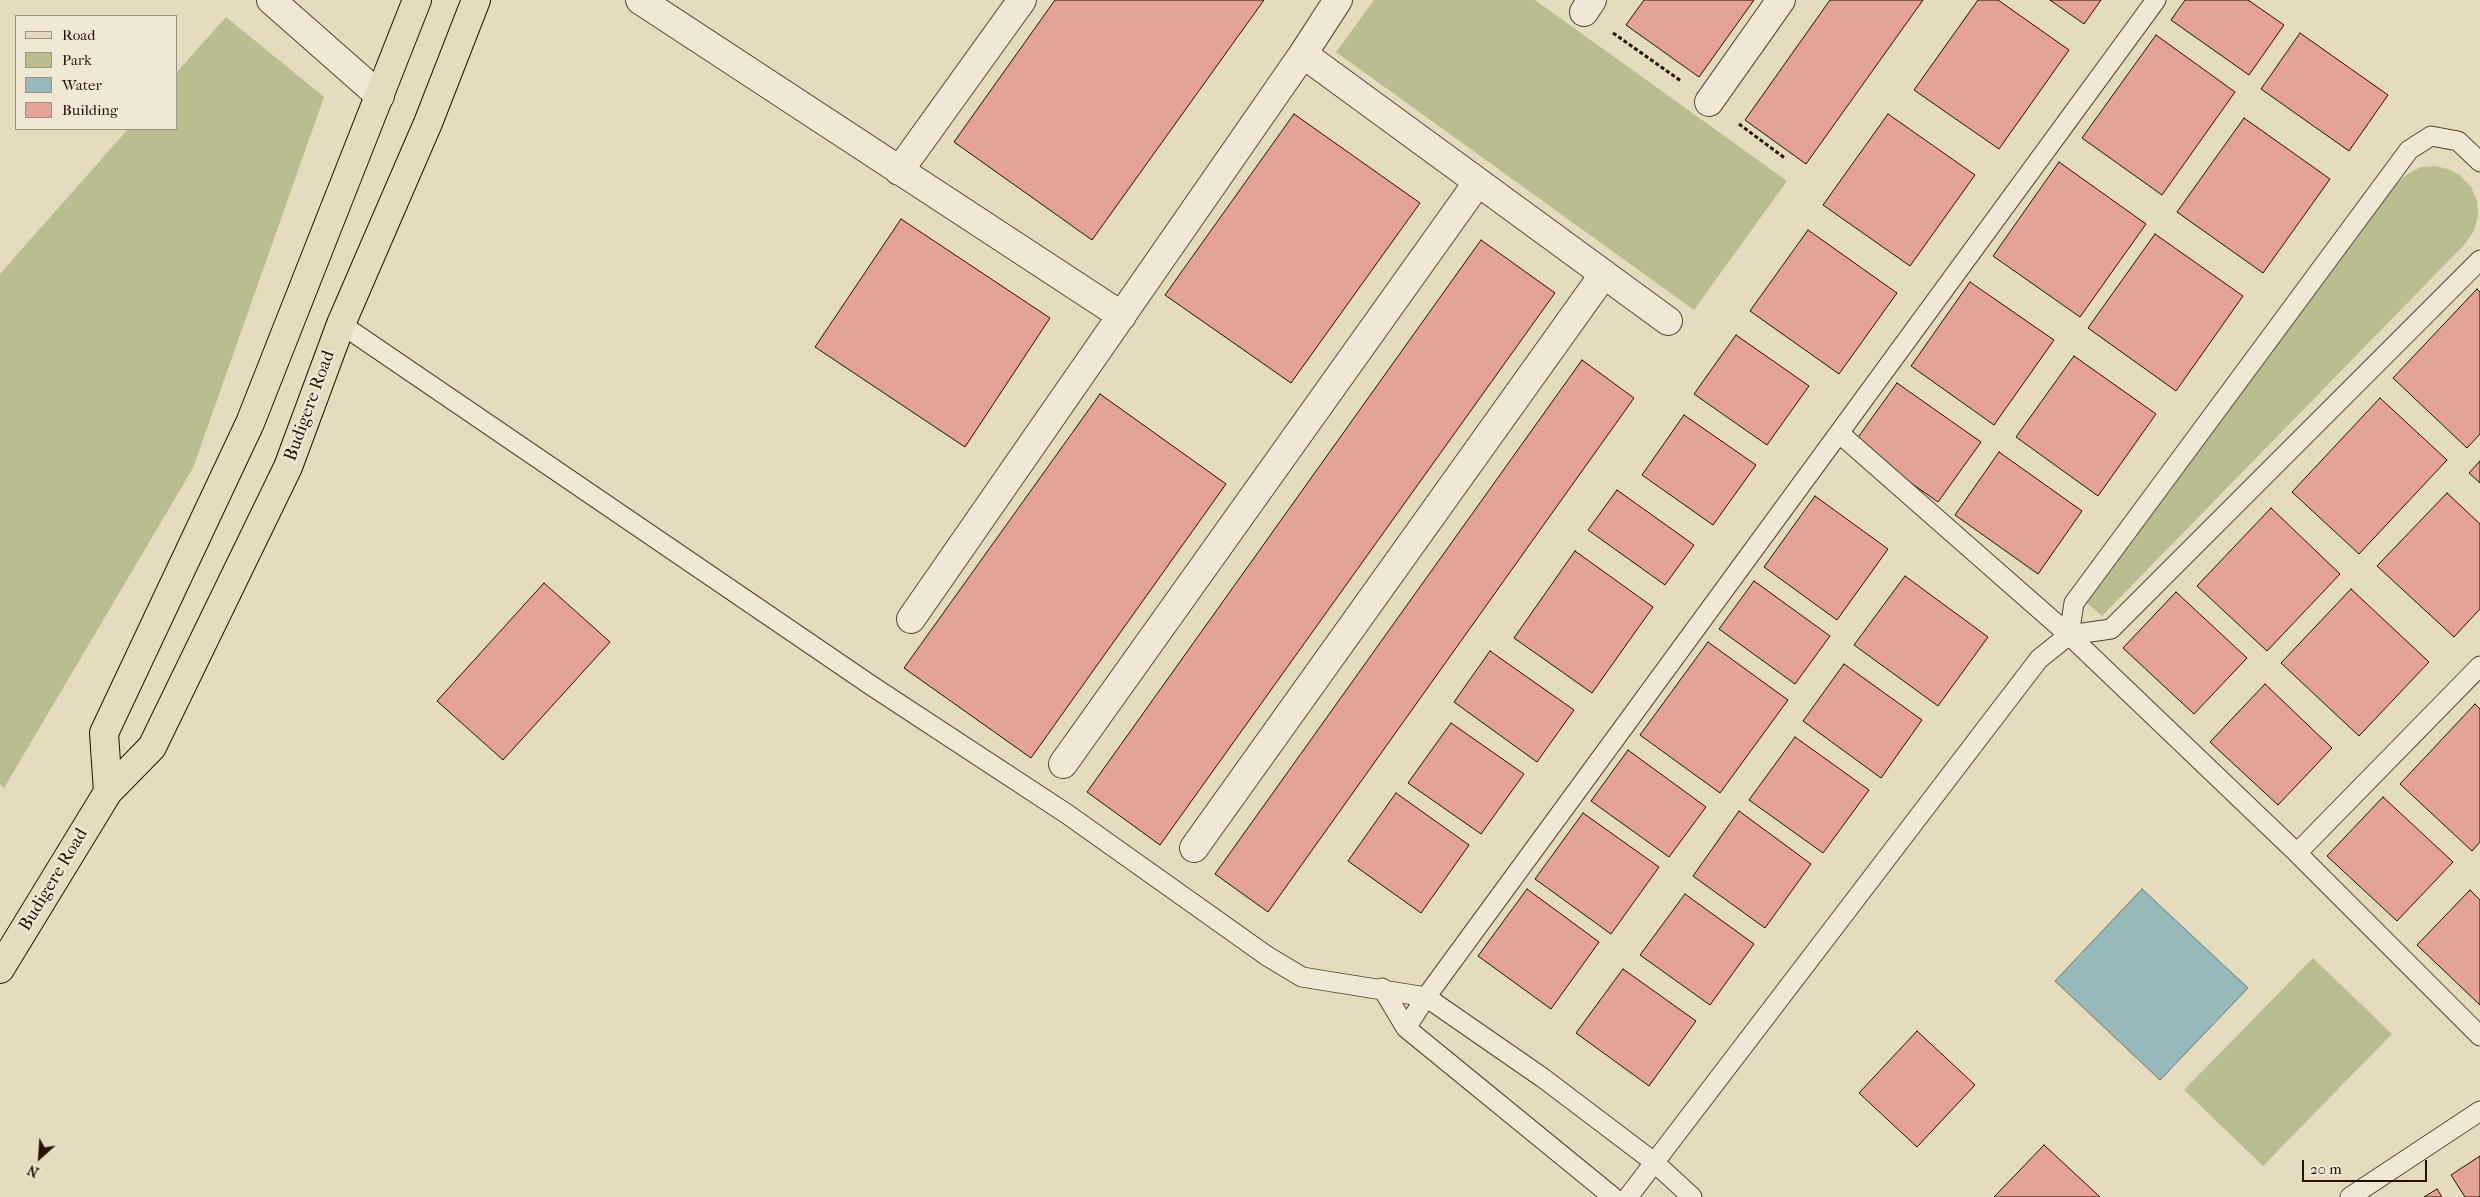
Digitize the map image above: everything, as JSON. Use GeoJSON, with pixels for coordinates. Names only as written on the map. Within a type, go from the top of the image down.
{"type":"FeatureCollection","features":[{"type":"Feature","properties":{"kind":"main road"},"geometry":{"type":"LineString","coordinates":[[108,792],[104,733],[250,423],[417,0]]}},
{"type":"Feature","properties":{"kind":"main road","name":"Budigere Road"},"geometry":{"type":"LineString","coordinates":[[0,968],[108,792],[152,747],[288,467],[341,324],[428,123],[476,0]]}},
{"type":"Feature","properties":{"kind":"street"},"geometry":{"type":"LineString","coordinates":[[271,0],[380,96]]}},
{"type":"Feature","properties":{"kind":"street"},"geometry":{"type":"LineString","coordinates":[[640,0],[1122,316]]}},
{"type":"Feature","properties":{"kind":"street"},"geometry":{"type":"LineString","coordinates":[[899,171],[1022,0]]}},
{"type":"Feature","properties":{"kind":"street"},"geometry":{"type":"LineString","coordinates":[[911,619],[1303,54],[1338,0]]}},
{"type":"Feature","properties":{"kind":"street"},"geometry":{"type":"LineString","coordinates":[[1710,102],[1781,0]]}},
{"type":"Feature","properties":{"kind":"street"},"geometry":{"type":"LineString","coordinates":[[1303,54],[1668,321]]}},
{"type":"Feature","properties":{"kind":"street"},"geometry":{"type":"LineString","coordinates":[[1063,764],[1478,182]]}},
{"type":"Feature","properties":{"kind":"street"},"geometry":{"type":"LineString","coordinates":[[1194,848],[1604,274]]}},
{"type":"Feature","properties":{"kind":"lane"},"geometry":{"type":"LineString","coordinates":[[1406,1028],[1426,997],[2156,0]]}},
{"type":"Feature","properties":{"kind":"lane"},"geometry":{"type":"LineString","coordinates":[[2069,635],[2074,603],[2409,150],[2431,136],[2458,141],[2480,162]]}},
{"type":"Feature","properties":{"kind":"lane"},"geometry":{"type":"LineString","coordinates":[[1628,1197],[2039,659],[2069,635],[2111,629],[2480,260]]}},
{"type":"Feature","properties":{"kind":"lane"},"geometry":{"type":"LineString","coordinates":[[341,324],[872,686],[1066,814],[1267,956],[1302,977],[1382,988],[1426,997],[1543,1078],[1654,1162],[1692,1197]]}},
{"type":"Feature","properties":{"kind":"lane"},"geometry":{"type":"LineString","coordinates":[[1839,433],[2069,635],[2297,853],[2479,1034]]}},
{"type":"Feature","properties":{"kind":"lane"},"geometry":{"type":"LineString","coordinates":[[2297,853],[2480,666]]}},
{"type":"Feature","properties":{"kind":"lane"},"geometry":{"type":"LineString","coordinates":[[1382,988],[1406,1028],[1614,1197]]}},
{"type":"Feature","properties":{"kind":"lane"},"geometry":{"type":"LineString","coordinates":[[2350,1197],[2480,1111]]}},
{"type":"Feature","properties":{"kind":"path"},"geometry":{"type":"LineString","coordinates":[[1588,6],[1786,159]]}},
{"type":"Feature","properties":{"kind":"green space"},"geometry":{"type":"Polygon","coordinates":[[[1374,0],[1535,0],[1787,181],[1694,310],[1336,52],[1374,0]]]}},
{"type":"Feature","properties":{"kind":"green space"},"geometry":{"type":"Polygon","coordinates":[[[226,17],[324,97],[193,468],[4,788],[0,784],[0,274],[127,130],[178,130],[178,71],[226,17]]]}},
{"type":"Feature","properties":{"kind":"green space"},"geometry":{"type":"Polygon","coordinates":[[[2435,166],[2448,169],[2460,175],[2471,187],[2477,201],[2478,216],[2474,231],[2465,244],[2102,616],[2087,603],[2398,182],[2409,173],[2421,167],[2435,166]]]}},
{"type":"Feature","properties":{"kind":"green space"},"geometry":{"type":"Polygon","coordinates":[[[2313,958],[2392,1034],[2263,1166],[2184,1090],[2313,958]]]}},
{"type":"Feature","properties":{"kind":"water"},"geometry":{"type":"Polygon","coordinates":[[[2142,889],[2248,988],[2160,1080],[2055,981],[2142,889]]]}},
{"type":"Feature","properties":{"kind":"building"},"geometry":{"type":"Polygon","coordinates":[[[1055,0],[1264,0],[1092,240],[954,142],[1055,0]]]}},
{"type":"Feature","properties":{"kind":"building"},"geometry":{"type":"Polygon","coordinates":[[[1644,0],[1754,0],[1699,77],[1626,25],[1644,0]]]}},
{"type":"Feature","properties":{"kind":"building"},"geometry":{"type":"Polygon","coordinates":[[[1830,0],[1923,0],[1806,164],[1745,120],[1830,0]]]}},
{"type":"Feature","properties":{"kind":"building"},"geometry":{"type":"Polygon","coordinates":[[[1978,0],[1998,0],[2069,50],[1999,149],[1914,90],[1978,0]]]}},
{"type":"Feature","properties":{"kind":"building"},"geometry":{"type":"Polygon","coordinates":[[[2050,0],[2101,0],[2084,24],[2050,0]]]}},
{"type":"Feature","properties":{"kind":"building"},"geometry":{"type":"Polygon","coordinates":[[[2185,0],[2248,0],[2284,25],[2249,75],[2171,20],[2185,0]]]}},
{"type":"Feature","properties":{"kind":"building"},"geometry":{"type":"Polygon","coordinates":[[[2300,33],[2388,95],[2349,151],[2261,89],[2300,33]]]}},
{"type":"Feature","properties":{"kind":"building"},"geometry":{"type":"Polygon","coordinates":[[[2156,35],[2235,92],[2162,195],[2082,138],[2156,35]]]}},
{"type":"Feature","properties":{"kind":"building"},"geometry":{"type":"Polygon","coordinates":[[[1294,114],[1420,203],[1291,383],[1165,295],[1294,114]]]}},
{"type":"Feature","properties":{"kind":"building"},"geometry":{"type":"Polygon","coordinates":[[[1888,114],[1975,175],[1910,266],[1823,205],[1888,114]]]}},
{"type":"Feature","properties":{"kind":"building"},"geometry":{"type":"Polygon","coordinates":[[[2244,118],[2330,179],[2263,273],[2177,212],[2244,118]]]}},
{"type":"Feature","properties":{"kind":"building"},"geometry":{"type":"Polygon","coordinates":[[[2059,162],[2146,224],[2080,317],[1993,256],[2059,162]]]}},
{"type":"Feature","properties":{"kind":"building"},"geometry":{"type":"Polygon","coordinates":[[[901,219],[1050,318],[965,447],[815,347],[901,219]]]}},
{"type":"Feature","properties":{"kind":"building"},"geometry":{"type":"Polygon","coordinates":[[[1808,230],[1897,293],[1839,374],[1750,311],[1808,230]]]}},
{"type":"Feature","properties":{"kind":"building"},"geometry":{"type":"Polygon","coordinates":[[[2155,234],[2243,296],[2176,391],[2088,328],[2155,234]]]}},
{"type":"Feature","properties":{"kind":"building"},"geometry":{"type":"Polygon","coordinates":[[[1481,240],[1555,293],[1160,845],[1087,792],[1481,240]]]}},
{"type":"Feature","properties":{"kind":"building"},"geometry":{"type":"Polygon","coordinates":[[[1970,282],[2054,340],[1994,425],[1911,366],[1970,282]]]}},
{"type":"Feature","properties":{"kind":"building"},"geometry":{"type":"Polygon","coordinates":[[[2477,289],[2480,292],[2480,434],[2467,448],[2393,378],[2477,289]]]}},
{"type":"Feature","properties":{"kind":"building"},"geometry":{"type":"Polygon","coordinates":[[[1736,335],[1809,386],[1767,445],[1694,394],[1736,335]]]}},
{"type":"Feature","properties":{"kind":"building"},"geometry":{"type":"Polygon","coordinates":[[[2074,356],[2156,414],[2098,496],[2016,437],[2074,356]]]}},
{"type":"Feature","properties":{"kind":"building"},"geometry":{"type":"Polygon","coordinates":[[[1582,360],[1634,398],[1268,912],[1215,874],[1582,360]]]}},
{"type":"Feature","properties":{"kind":"building"},"geometry":{"type":"Polygon","coordinates":[[[1897,383],[1981,442],[1938,502],[1854,443],[1897,383]]]}},
{"type":"Feature","properties":{"kind":"building"},"geometry":{"type":"Polygon","coordinates":[[[1100,394],[1226,484],[1031,758],[904,668],[1100,394]]]}},
{"type":"Feature","properties":{"kind":"building"},"geometry":{"type":"Polygon","coordinates":[[[2380,398],[2447,460],[2359,554],[2292,492],[2380,398]]]}},
{"type":"Feature","properties":{"kind":"building"},"geometry":{"type":"Polygon","coordinates":[[[1684,415],[1756,465],[1713,525],[1642,475],[1684,415]]]}},
{"type":"Feature","properties":{"kind":"building"},"geometry":{"type":"Polygon","coordinates":[[[1999,452],[2082,511],[2038,574],[1955,515],[1999,452]]]}},
{"type":"Feature","properties":{"kind":"building"},"geometry":{"type":"Polygon","coordinates":[[[2480,461],[2480,483],[2469,473],[2480,461]]]}},
{"type":"Feature","properties":{"kind":"building"},"geometry":{"type":"Polygon","coordinates":[[[1617,490],[1694,545],[1665,585],[1588,530],[1617,490]]]}},
{"type":"Feature","properties":{"kind":"building"},"geometry":{"type":"Polygon","coordinates":[[[2447,493],[2480,524],[2480,609],[2454,637],[2377,566],[2447,493]]]}},
{"type":"Feature","properties":{"kind":"building"},"geometry":{"type":"Polygon","coordinates":[[[1815,496],[1888,549],[1837,620],[1764,567],[1815,496]]]}},
{"type":"Feature","properties":{"kind":"building"},"geometry":{"type":"Polygon","coordinates":[[[2271,508],[2340,574],[2267,651],[2197,586],[2271,508]]]}},
{"type":"Feature","properties":{"kind":"building"},"geometry":{"type":"Polygon","coordinates":[[[1575,551],[1653,607],[1592,693],[1514,638],[1575,551]]]}},
{"type":"Feature","properties":{"kind":"building"},"geometry":{"type":"Polygon","coordinates":[[[1905,576],[1988,637],[1938,706],[1854,645],[1905,576]]]}},
{"type":"Feature","properties":{"kind":"building"},"geometry":{"type":"Polygon","coordinates":[[[1754,581],[1830,636],[1795,684],[1719,629],[1754,581]]]}},
{"type":"Feature","properties":{"kind":"building"},"geometry":{"type":"Polygon","coordinates":[[[544,583],[610,642],[503,760],[437,701],[544,583]]]}},
{"type":"Feature","properties":{"kind":"building"},"geometry":{"type":"Polygon","coordinates":[[[2351,589],[2429,662],[2359,736],[2281,663],[2351,589]]]}},
{"type":"Feature","properties":{"kind":"building"},"geometry":{"type":"Polygon","coordinates":[[[2176,592],[2247,658],[2194,714],[2123,648],[2176,592]]]}},
{"type":"Feature","properties":{"kind":"building"},"geometry":{"type":"Polygon","coordinates":[[[1708,642],[1788,700],[1720,793],[1640,735],[1708,642]]]}},
{"type":"Feature","properties":{"kind":"building"},"geometry":{"type":"Polygon","coordinates":[[[1490,651],[1574,710],[1537,762],[1454,702],[1490,651]]]}},
{"type":"Feature","properties":{"kind":"building"},"geometry":{"type":"Polygon","coordinates":[[[1844,664],[1922,720],[1881,778],[1803,721],[1844,664]]]}},
{"type":"Feature","properties":{"kind":"building"},"geometry":{"type":"Polygon","coordinates":[[[2265,684],[2332,748],[2278,805],[2210,742],[2265,684]]]}},
{"type":"Feature","properties":{"kind":"building"},"geometry":{"type":"Polygon","coordinates":[[[2475,704],[2480,709],[2480,842],[2472,851],[2400,784],[2475,704]]]}},
{"type":"Feature","properties":{"kind":"building"},"geometry":{"type":"Polygon","coordinates":[[[1451,723],[1524,774],[1481,834],[1408,783],[1451,723]]]}},
{"type":"Feature","properties":{"kind":"building"},"geometry":{"type":"Polygon","coordinates":[[[1795,737],[1869,790],[1823,853],[1749,800],[1795,737]]]}},
{"type":"Feature","properties":{"kind":"building"},"geometry":{"type":"Polygon","coordinates":[[[1628,750],[1706,807],[1669,857],[1591,801],[1628,750]]]}},
{"type":"Feature","properties":{"kind":"building"},"geometry":{"type":"Polygon","coordinates":[[[1396,793],[1469,845],[1421,913],[1348,861],[1396,793]]]}},
{"type":"Feature","properties":{"kind":"building"},"geometry":{"type":"Polygon","coordinates":[[[2383,797],[2453,862],[2397,921],[2327,856],[2383,797]]]}},
{"type":"Feature","properties":{"kind":"building"},"geometry":{"type":"Polygon","coordinates":[[[1739,811],[1811,864],[1765,928],[1693,876],[1739,811]]]}},
{"type":"Feature","properties":{"kind":"building"},"geometry":{"type":"Polygon","coordinates":[[[1583,813],[1659,867],[1611,934],[1535,879],[1583,813]]]}},
{"type":"Feature","properties":{"kind":"building"},"geometry":{"type":"Polygon","coordinates":[[[1527,889],[1599,942],[1551,1009],[1478,956],[1527,889]]]}},
{"type":"Feature","properties":{"kind":"building"},"geometry":{"type":"Polygon","coordinates":[[[2470,890],[2480,900],[2480,1005],[2417,945],[2470,890]]]}},
{"type":"Feature","properties":{"kind":"building"},"geometry":{"type":"Polygon","coordinates":[[[1685,894],[1754,944],[1710,1005],[1640,955],[1685,894]]]}},
{"type":"Feature","properties":{"kind":"building"},"geometry":{"type":"Polygon","coordinates":[[[1623,969],[1696,1021],[1649,1086],[1576,1033],[1623,969]]]}},
{"type":"Feature","properties":{"kind":"building"},"geometry":{"type":"Polygon","coordinates":[[[1917,1031],[1975,1085],[1917,1147],[1859,1093],[1917,1031]]]}},
{"type":"Feature","properties":{"kind":"building"},"geometry":{"type":"Polygon","coordinates":[[[2044,1145],[2100,1197],[1994,1197],[2044,1145]]]}},
{"type":"Feature","properties":{"kind":"building"},"geometry":{"type":"Polygon","coordinates":[[[2480,1156],[2480,1197],[2465,1197],[2451,1175],[2480,1156]]]}},
{"type":"Feature","properties":{"kind":"building"},"geometry":{"type":"Polygon","coordinates":[[[2437,1189],[2442,1197],[2424,1197],[2437,1189]]]}}]}
